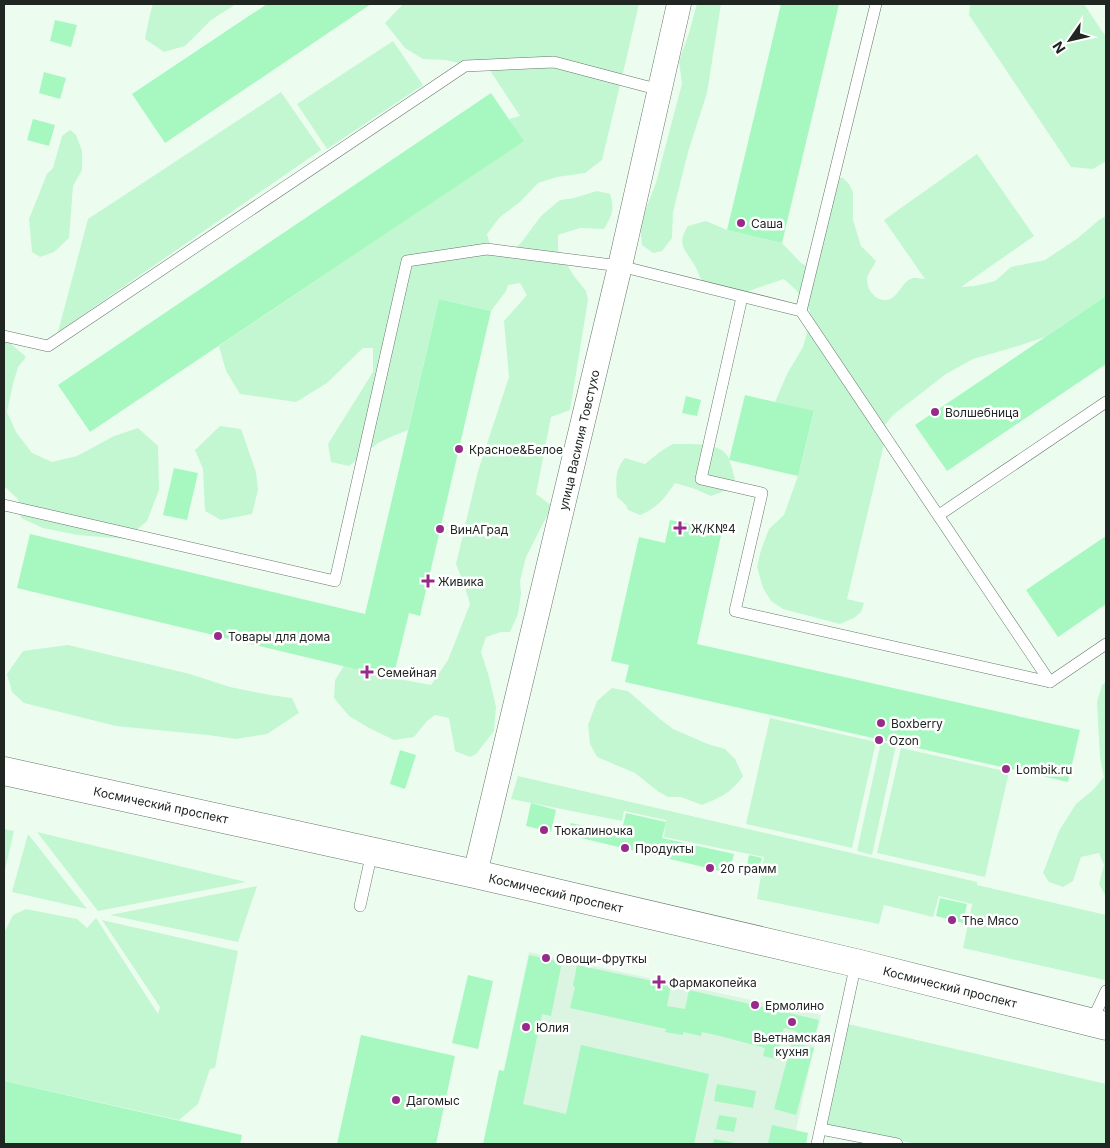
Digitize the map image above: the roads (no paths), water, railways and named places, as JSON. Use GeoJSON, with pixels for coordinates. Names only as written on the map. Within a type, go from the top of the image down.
{"type":"FeatureCollection","features":[{"type":"Feature","properties":{"kind":"main road","name":"Космический проспект"},"geometry":{"type":"LineString","coordinates":[[4,771],[475,874],[856,963],[1099,1024]]}},
{"type":"Feature","properties":{"kind":"street","name":"улица Василия Товстухо"},"geometry":{"type":"LineString","coordinates":[[475,874],[620,266],[679,4]]}},
{"type":"Feature","properties":{"kind":"lane"},"geometry":{"type":"LineString","coordinates":[[802,311],[876,4]]}},
{"type":"Feature","properties":{"kind":"lane"},"geometry":{"type":"LineString","coordinates":[[4,336],[48,346],[465,66],[554,62],[660,90]]}},
{"type":"Feature","properties":{"kind":"lane"},"geometry":{"type":"LineString","coordinates":[[4,505],[335,581],[407,262],[487,249],[620,266],[802,311],[1050,682]]}},
{"type":"Feature","properties":{"kind":"lane"},"geometry":{"type":"LineString","coordinates":[[742,296],[701,479],[762,493],[735,611],[1050,682],[1106,644]]}},
{"type":"Feature","properties":{"kind":"lane"},"geometry":{"type":"LineString","coordinates":[[939,515],[1106,402]]}},
{"type":"Feature","properties":{"kind":"lane"},"geometry":{"type":"LineString","coordinates":[[360,906],[372,852]]}},
{"type":"Feature","properties":{"kind":"lane"},"geometry":{"type":"LineString","coordinates":[[817,1144],[856,963]]}},
{"type":"Feature","properties":{"kind":"lane"},"geometry":{"type":"LineString","coordinates":[[1099,1024],[1106,991]]}},
{"type":"Feature","properties":{"kind":"lane"},"geometry":{"type":"LineString","coordinates":[[820,1129],[897,1144]]}},
{"type":"Feature","properties":{"kind":"place","name":"Саша"},"geometry":{"type":"Point","coordinates":[741,223]}},
{"type":"Feature","properties":{"kind":"place","name":"Волшебница"},"geometry":{"type":"Point","coordinates":[935,412]}},
{"type":"Feature","properties":{"kind":"place","name":"Красное&Белое"},"geometry":{"type":"Point","coordinates":[459,449]}},
{"type":"Feature","properties":{"kind":"place","name":"Ж/К№4"},"geometry":{"type":"Point","coordinates":[680,528]}},
{"type":"Feature","properties":{"kind":"place","name":"ВинАГрад"},"geometry":{"type":"Point","coordinates":[440,529]}},
{"type":"Feature","properties":{"kind":"place","name":"Живика"},"geometry":{"type":"Point","coordinates":[428,581]}},
{"type":"Feature","properties":{"kind":"place","name":"Товары для дома"},"geometry":{"type":"Point","coordinates":[218,636]}},
{"type":"Feature","properties":{"kind":"place","name":"Семейная"},"geometry":{"type":"Point","coordinates":[367,672]}},
{"type":"Feature","properties":{"kind":"place","name":"Boxberry"},"geometry":{"type":"Point","coordinates":[881,723]}},
{"type":"Feature","properties":{"kind":"place","name":"Ozon"},"geometry":{"type":"Point","coordinates":[879,740]}},
{"type":"Feature","properties":{"kind":"place","name":"Lombik.ru"},"geometry":{"type":"Point","coordinates":[1006,769]}},
{"type":"Feature","properties":{"kind":"place","name":"Тюкалиночка"},"geometry":{"type":"Point","coordinates":[544,830]}},
{"type":"Feature","properties":{"kind":"place","name":"Продукты"},"geometry":{"type":"Point","coordinates":[625,848]}},
{"type":"Feature","properties":{"kind":"place","name":"20 грамм"},"geometry":{"type":"Point","coordinates":[710,868]}},
{"type":"Feature","properties":{"kind":"place","name":"The Мясо"},"geometry":{"type":"Point","coordinates":[952,920]}},
{"type":"Feature","properties":{"kind":"place","name":"Овощи-Фруткы"},"geometry":{"type":"Point","coordinates":[546,958]}},
{"type":"Feature","properties":{"kind":"place","name":"Фармакопейка"},"geometry":{"type":"Point","coordinates":[659,982]}},
{"type":"Feature","properties":{"kind":"place","name":"Ермолино"},"geometry":{"type":"Point","coordinates":[755,1005]}},
{"type":"Feature","properties":{"kind":"place","name":"Вьетнамская кухня"},"geometry":{"type":"Point","coordinates":[792,1022]}},
{"type":"Feature","properties":{"kind":"place","name":"Юлия"},"geometry":{"type":"Point","coordinates":[526,1027]}},
{"type":"Feature","properties":{"kind":"place","name":"Дагомыс"},"geometry":{"type":"Point","coordinates":[396,1100]}}]}
